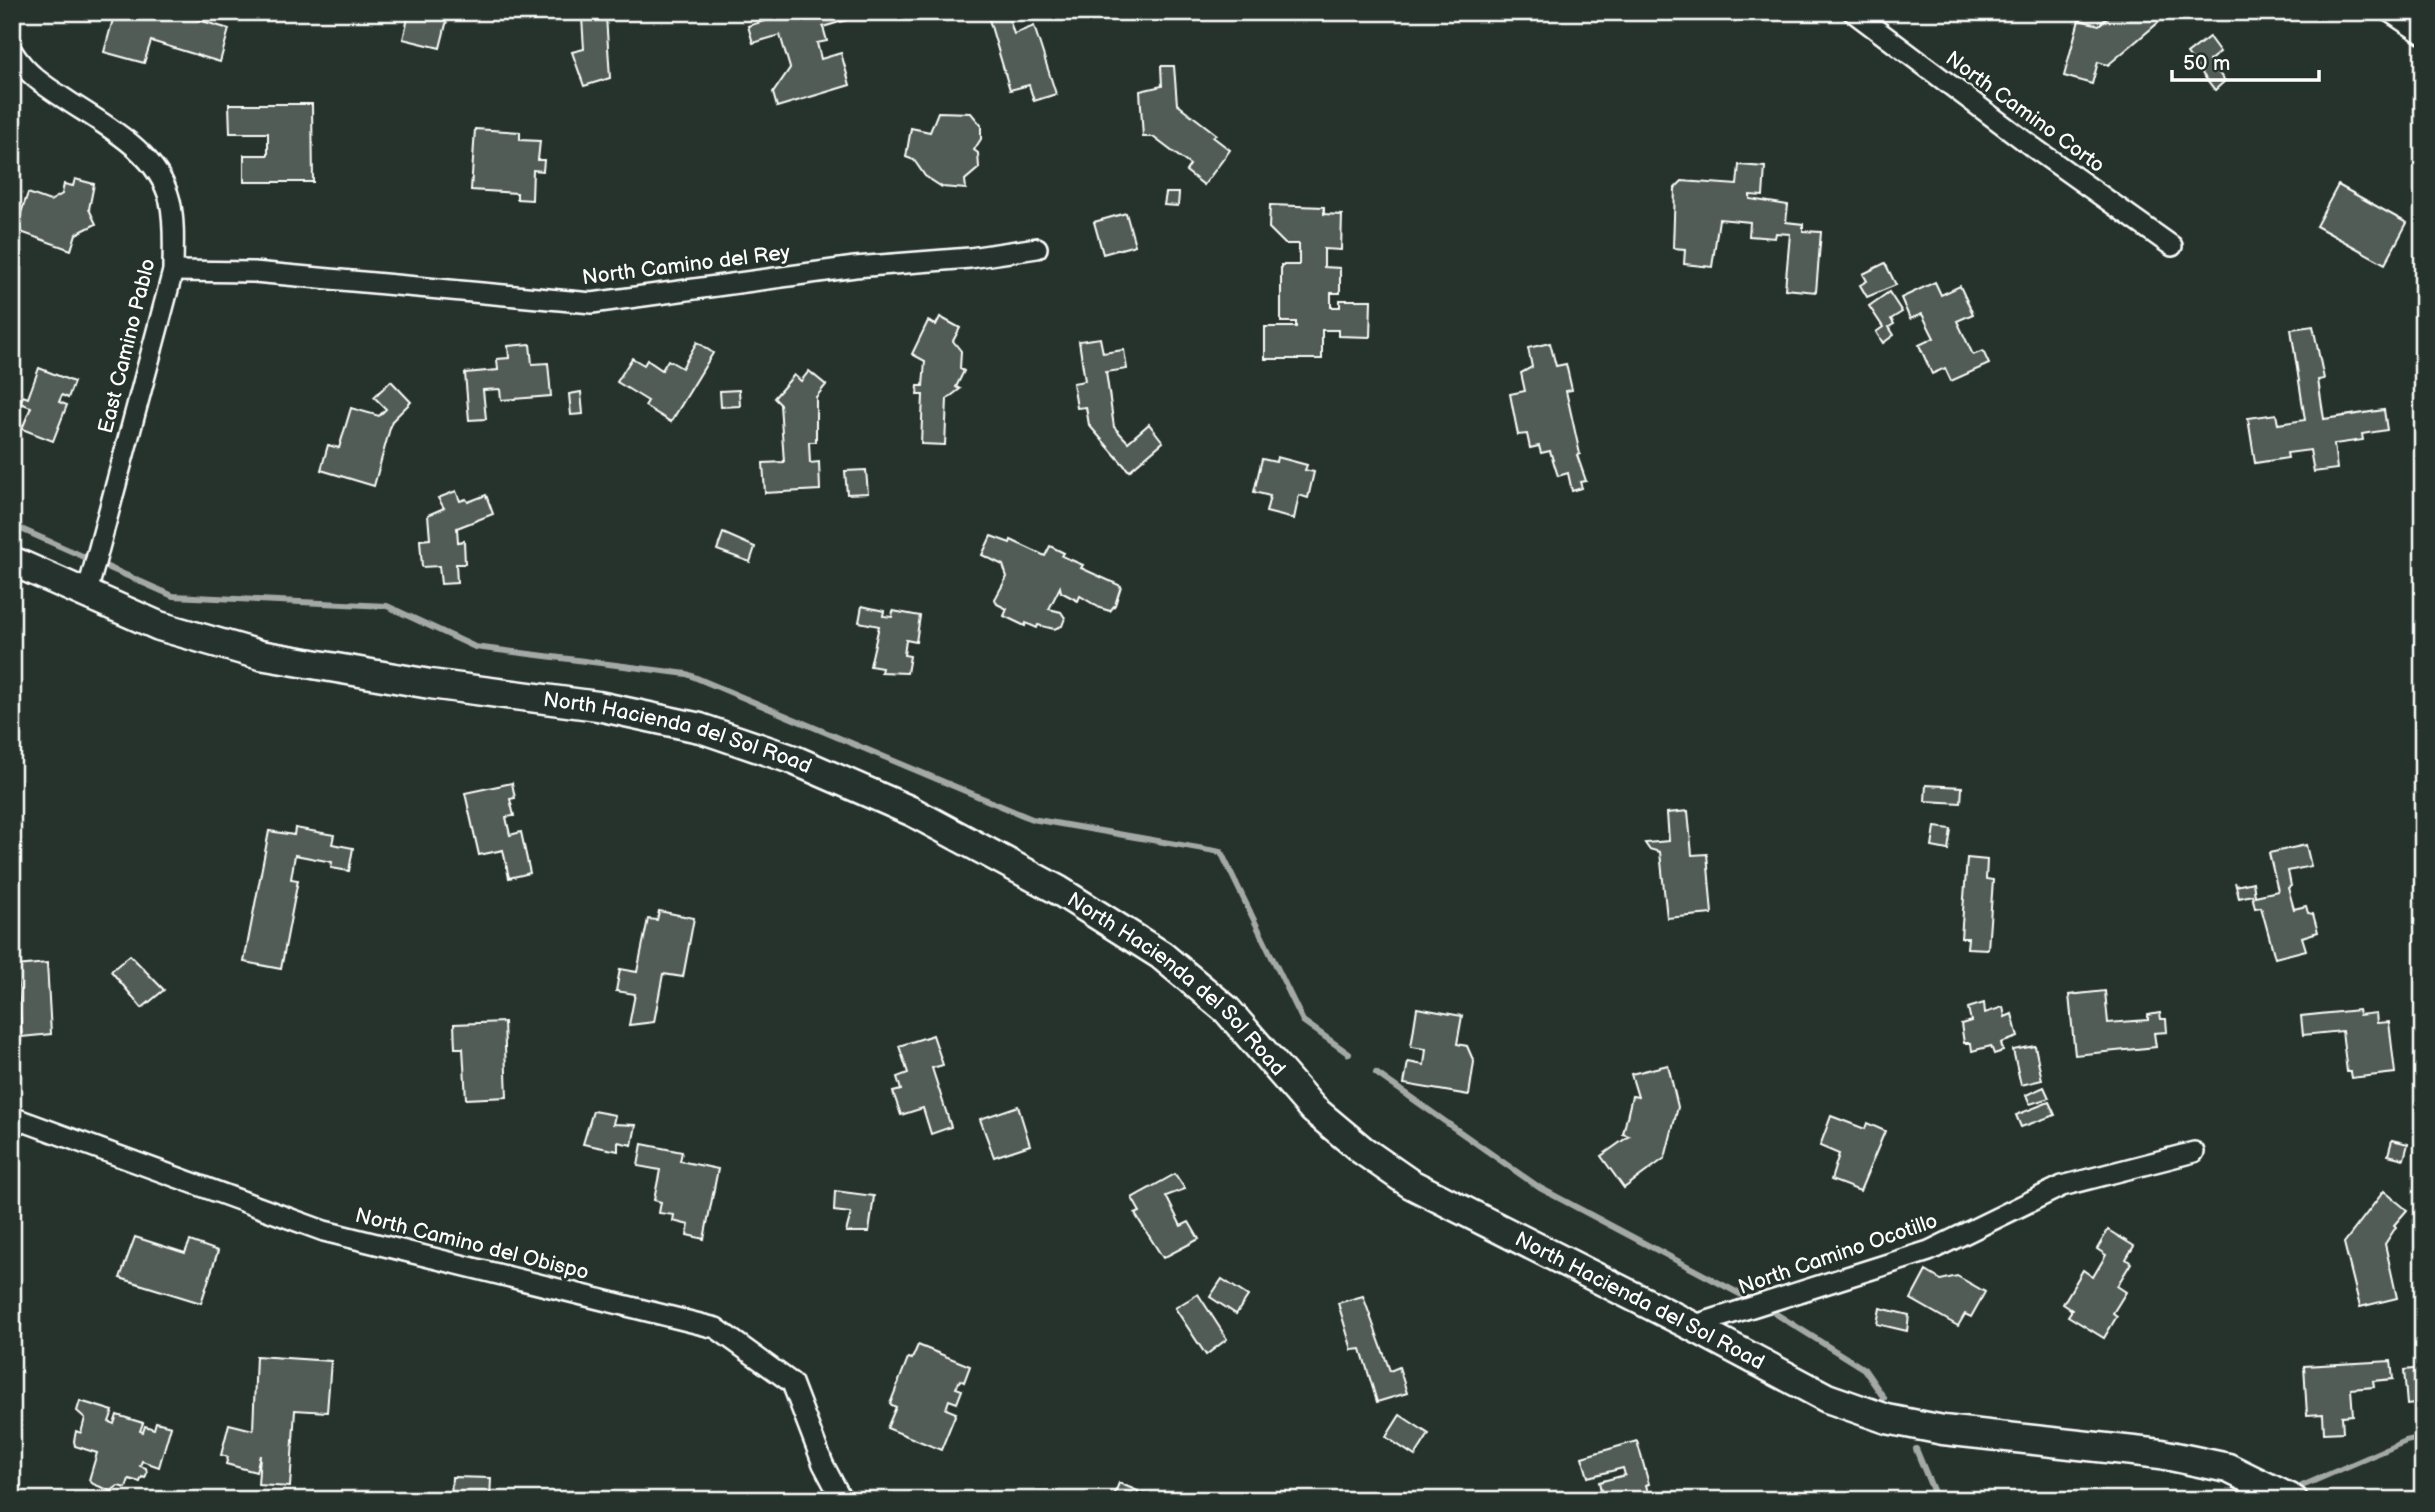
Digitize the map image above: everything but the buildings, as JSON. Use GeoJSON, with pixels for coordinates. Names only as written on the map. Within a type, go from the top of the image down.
{"type":"FeatureCollection","features":[{"type":"Feature","properties":{"kind":"street","name":"North Camino Corto"},"geometry":{"type":"LineString","coordinates":[[1853,12],[2034,148],[2172,246]]}},
{"type":"Feature","properties":{"kind":"street"},"geometry":{"type":"LineString","coordinates":[[2390,12],[2423,34]]}},
{"type":"Feature","properties":{"kind":"street","name":"East Camino Pablo"},"geometry":{"type":"LineString","coordinates":[[12,51],[33,78],[126,139],[153,166],[169,198],[173,226],[173,271],[87,593]]}},
{"type":"Feature","properties":{"kind":"street","name":"North Camino del Rey"},"geometry":{"type":"LineString","coordinates":[[173,271],[254,272],[592,303],[855,267],[970,258],[1037,248]]}},
{"type":"Feature","properties":{"kind":"street","name":"North Hacienda del Sol Road"},"geometry":{"type":"LineString","coordinates":[[12,561],[159,626],[260,655],[417,682],[598,706],[700,728],[794,760],[902,806],[1058,890],[1161,955],[1227,1010],[1313,1109],[1362,1150],[1411,1184],[1828,1398],[1887,1419],[1943,1430],[2161,1454],[2228,1468],[2293,1500]]}},
{"type":"Feature","properties":{"kind":"street","name":"North Camino del Obispo"},"geometry":{"type":"LineString","coordinates":[[12,1117],[324,1231],[716,1328],[792,1383],[823,1464],[842,1500]]}},
{"type":"Feature","properties":{"kind":"street","name":"North Camino Ocotillo"},"geometry":{"type":"LineString","coordinates":[[1692,1326],[1929,1251],[2062,1185],[2194,1152]]}},
{"type":"Feature","properties":{"kind":"waterway"},"geometry":{"type":"LineString","coordinates":[[12,525],[173,596],[387,606],[475,647],[687,674],[1032,819],[1221,852],[1303,1021],[1349,1054]]}},
{"type":"Feature","properties":{"kind":"waterway"},"geometry":{"type":"LineString","coordinates":[[1376,1073],[1540,1188],[1755,1302]]}},
{"type":"Feature","properties":{"kind":"waterway"},"geometry":{"type":"LineString","coordinates":[[1765,1307],[1864,1369],[1884,1398]]}},
{"type":"Feature","properties":{"kind":"waterway"},"geometry":{"type":"LineString","coordinates":[[2302,1486],[2406,1441],[2423,1437]]}},
{"type":"Feature","properties":{"kind":"waterway"},"geometry":{"type":"LineString","coordinates":[[1916,1449],[1937,1500]]}}]}
